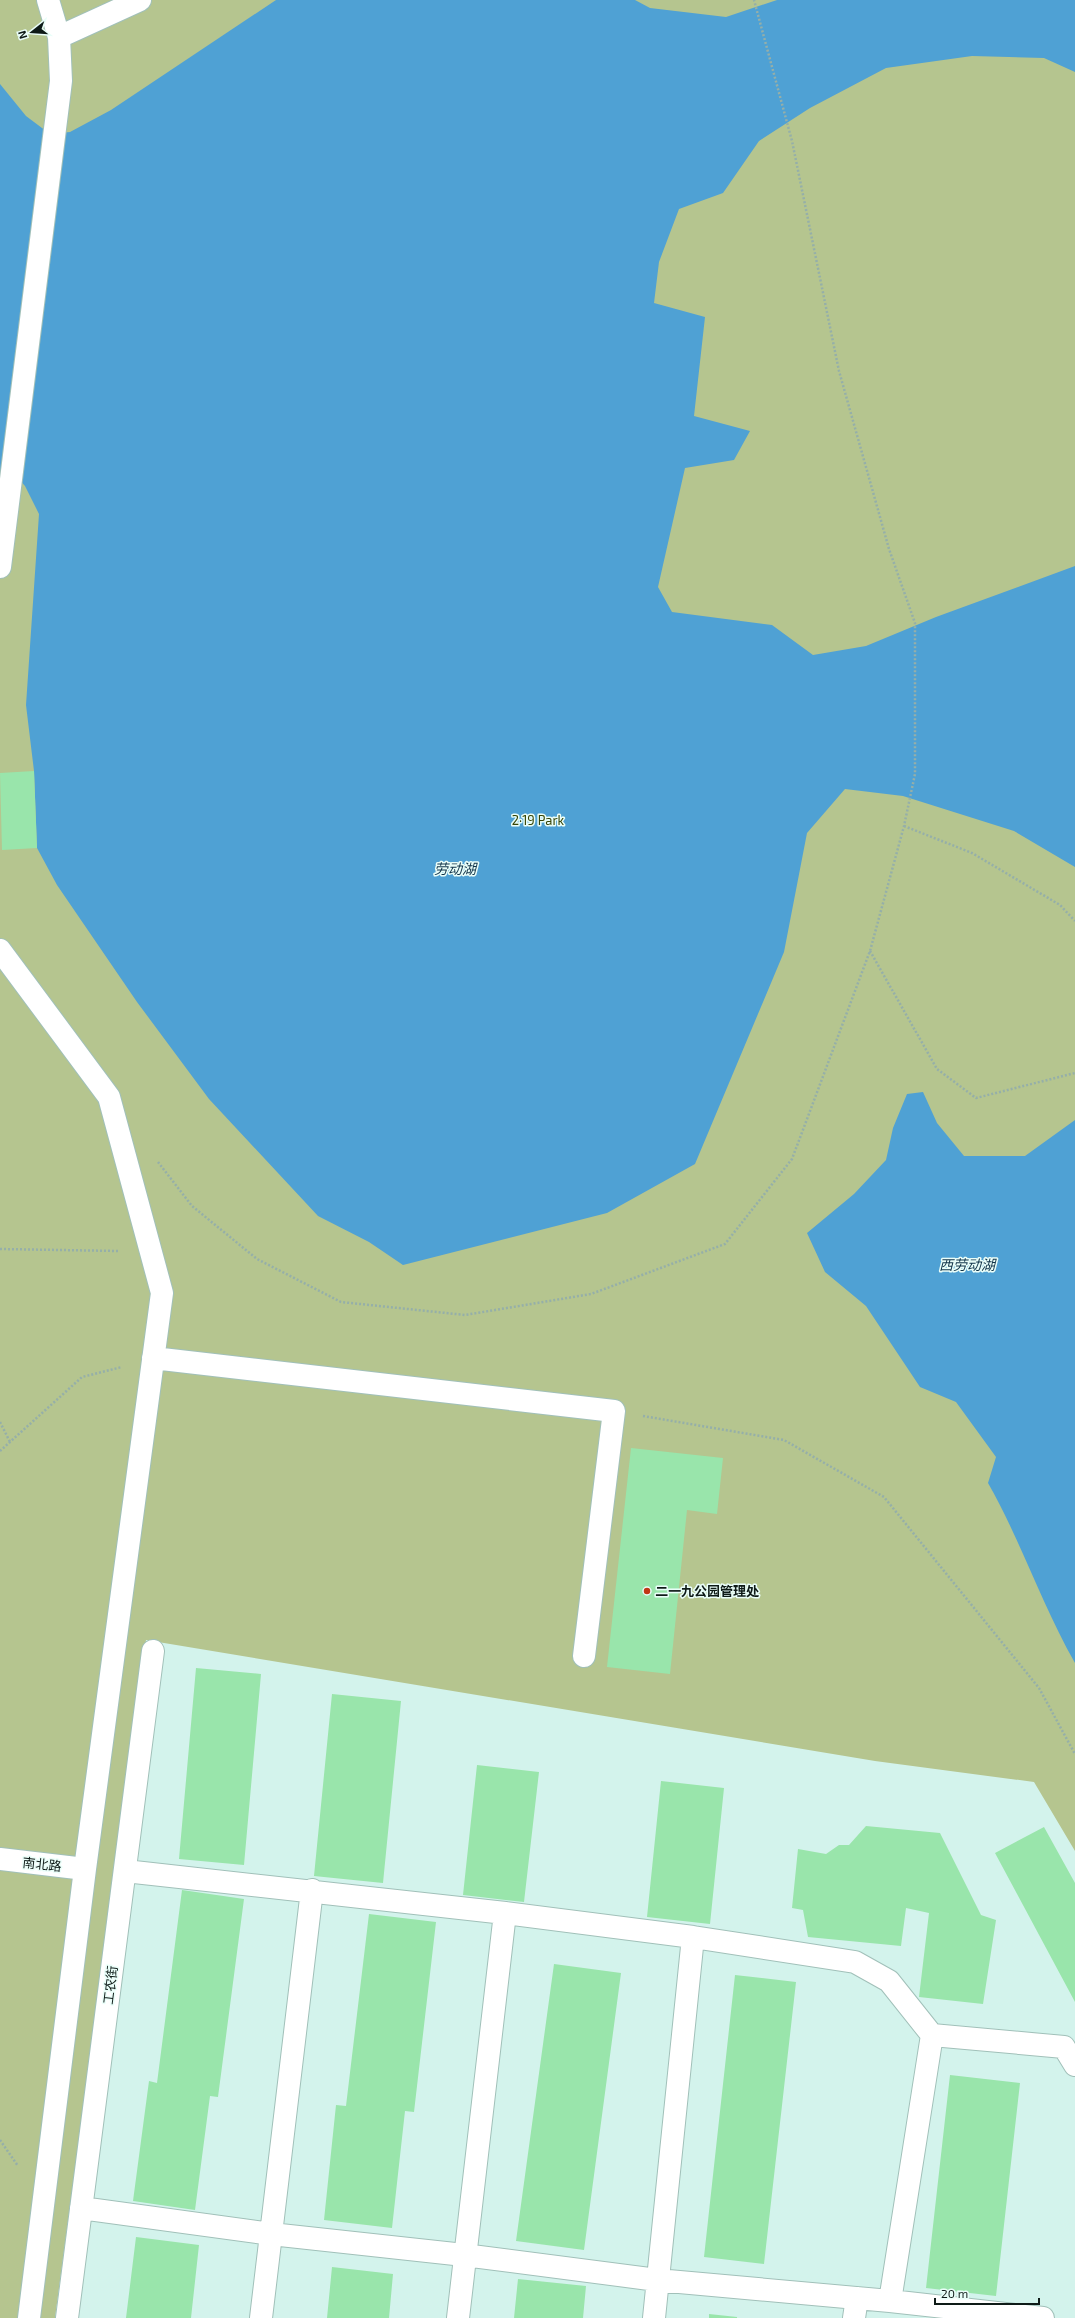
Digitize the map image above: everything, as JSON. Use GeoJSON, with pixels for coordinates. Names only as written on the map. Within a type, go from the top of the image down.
{"type":"FeatureCollection","features":[{"type":"Feature","properties":{"kind":"street"},"geometry":{"type":"LineString","coordinates":[[1,558],[61,81],[59,37],[48,0]]}},
{"type":"Feature","properties":{"kind":"street"},"geometry":{"type":"LineString","coordinates":[[59,37],[140,0]]}},
{"type":"Feature","properties":{"kind":"street"},"geometry":{"type":"LineString","coordinates":[[0,950],[109,1098],[162,1293],[85,1869],[30,2318]]}},
{"type":"Feature","properties":{"kind":"street"},"geometry":{"type":"LineString","coordinates":[[153,1358],[614,1411],[584,1656]]}},
{"type":"Feature","properties":{"kind":"street","name":"工农街"},"geometry":{"type":"LineString","coordinates":[[67,2318],[153,1651]]}},
{"type":"Feature","properties":{"kind":"street","name":"南北路"},"geometry":{"type":"LineString","coordinates":[[0,1859],[85,1869]]}},
{"type":"Feature","properties":{"kind":"street"},"geometry":{"type":"LineString","coordinates":[[125,1871],[312,1890],[505,1913],[693,1937],[855,1962],[889,1981],[932,2035],[1064,2047],[1075,2065]]}},
{"type":"Feature","properties":{"kind":"street"},"geometry":{"type":"LineString","coordinates":[[261,2318],[312,1890]]}},
{"type":"Feature","properties":{"kind":"street"},"geometry":{"type":"LineString","coordinates":[[458,2318],[464,2255],[505,1913]]}},
{"type":"Feature","properties":{"kind":"street"},"geometry":{"type":"LineString","coordinates":[[654,2318],[693,1937]]}},
{"type":"Feature","properties":{"kind":"street"},"geometry":{"type":"LineString","coordinates":[[890,2301],[932,2035]]}},
{"type":"Feature","properties":{"kind":"street"},"geometry":{"type":"LineString","coordinates":[[81,2208],[271,2234],[464,2255],[856,2308],[890,2301],[1043,2318]]}},
{"type":"Feature","properties":{"kind":"path"},"geometry":{"type":"LineString","coordinates":[[155,1158],[192,1206],[257,1259],[341,1302],[465,1315],[591,1294],[724,1244],[792,1159],[870,951],[904,826],[914,774],[915,623],[889,550],[839,371],[792,141],[754,0]]}},
{"type":"Feature","properties":{"kind":"path"},"geometry":{"type":"LineString","coordinates":[[904,826],[972,853],[1060,906],[1075,921]]}},
{"type":"Feature","properties":{"kind":"path"},"geometry":{"type":"LineString","coordinates":[[870,951],[937,1068],[976,1098],[1075,1074]]}},
{"type":"Feature","properties":{"kind":"path"},"geometry":{"type":"LineString","coordinates":[[0,1249],[150,1251]]}},
{"type":"Feature","properties":{"kind":"path"},"geometry":{"type":"LineString","coordinates":[[0,1451],[82,1377],[153,1358]]}},
{"type":"Feature","properties":{"kind":"path"},"geometry":{"type":"LineString","coordinates":[[614,1411],[784,1440],[884,1497],[1039,1688],[1075,1754]]}},
{"type":"Feature","properties":{"kind":"path"},"geometry":{"type":"LineString","coordinates":[[0,1422],[10,1442]]}},
{"type":"Feature","properties":{"kind":"green space","name":"2·19 Park"},"geometry":{"type":"Polygon","coordinates":[[[0,0],[1075,0],[1075,1851],[1034,1782],[875,1761],[146,1640],[55,2318],[0,2318],[0,0]]]}},
{"type":"Feature","properties":{"kind":"water","name":"劳动湖"},"geometry":{"type":"Polygon","coordinates":[[[276,0],[635,0],[650,8],[726,17],[777,0],[1075,0],[1075,72],[1044,58],[972,56],[886,68],[810,108],[759,141],[723,193],[679,209],[659,262],[654,303],[705,317],[694,416],[750,431],[734,460],[685,468],[658,587],[672,612],[772,625],[813,655],[866,646],[936,617],[1075,566],[1075,867],[1014,831],[903,796],[845,789],[807,833],[784,952],[695,1164],[607,1213],[403,1265],[369,1242],[318,1216],[209,1099],[137,1002],[57,885],[37,848],[34,771],[26,705],[39,514],[25,486],[11,470],[0,471],[0,84],[26,116],[50,134],[70,132],[111,110],[276,0]]]}},
{"type":"Feature","properties":{"kind":"water","name":"西劳动湖"},"geometry":{"type":"Polygon","coordinates":[[[923,1092],[937,1123],[964,1156],[1025,1156],[1075,1120],[1075,1663],[1052,1619],[1011,1527],[988,1483],[996,1457],[956,1402],[920,1387],[866,1306],[825,1272],[807,1233],[854,1194],[886,1160],[893,1128],[907,1094],[923,1092]]]}},
{"type":"Feature","properties":{"kind":"building"},"geometry":{"type":"Polygon","coordinates":[[[34,771],[37,848],[2,850],[0,773],[34,771]]]}},
{"type":"Feature","properties":{"kind":"building","name":"二一九公园管理处"},"geometry":{"type":"Polygon","coordinates":[[[631,1448],[723,1458],[717,1514],[687,1510],[670,1674],[607,1667],[631,1448]]]}},
{"type":"Feature","properties":{"kind":"building"},"geometry":{"type":"Polygon","coordinates":[[[196,1668],[261,1674],[244,1865],[179,1859],[196,1668]]]}},
{"type":"Feature","properties":{"kind":"building"},"geometry":{"type":"Polygon","coordinates":[[[332,1694],[401,1701],[383,1883],[314,1876],[332,1694]]]}},
{"type":"Feature","properties":{"kind":"building"},"geometry":{"type":"Polygon","coordinates":[[[477,1765],[539,1772],[524,1902],[463,1895],[477,1765]]]}},
{"type":"Feature","properties":{"kind":"building"},"geometry":{"type":"Polygon","coordinates":[[[661,1781],[724,1788],[710,1924],[647,1917],[661,1781]]]}},
{"type":"Feature","properties":{"kind":"building"},"geometry":{"type":"Polygon","coordinates":[[[866,1826],[940,1833],[981,1915],[996,1920],[983,2004],[919,1997],[929,1913],[906,1908],[901,1946],[808,1937],[803,1910],[792,1908],[798,1849],[826,1854],[839,1845],[849,1845],[866,1826]]]}},
{"type":"Feature","properties":{"kind":"building"},"geometry":{"type":"Polygon","coordinates":[[[1044,1827],[1075,1883],[1075,2002],[995,1853],[1044,1827]]]}},
{"type":"Feature","properties":{"kind":"building"},"geometry":{"type":"Polygon","coordinates":[[[182,1890],[244,1899],[218,2097],[210,2096],[195,2210],[133,2201],[149,2081],[157,2083],[182,1890]]]}},
{"type":"Feature","properties":{"kind":"building"},"geometry":{"type":"Polygon","coordinates":[[[369,1914],[436,1922],[414,2112],[405,2111],[392,2228],[324,2220],[336,2105],[346,2106],[369,1914]]]}},
{"type":"Feature","properties":{"kind":"building"},"geometry":{"type":"Polygon","coordinates":[[[554,1964],[621,1973],[584,2250],[516,2241],[554,1964]]]}},
{"type":"Feature","properties":{"kind":"building"},"geometry":{"type":"Polygon","coordinates":[[[735,1975],[796,1982],[764,2264],[704,2257],[735,1975]]]}},
{"type":"Feature","properties":{"kind":"building"},"geometry":{"type":"Polygon","coordinates":[[[950,2075],[1020,2083],[996,2296],[926,2288],[950,2075]]]}},
{"type":"Feature","properties":{"kind":"building"},"geometry":{"type":"Polygon","coordinates":[[[136,2237],[199,2245],[191,2318],[126,2318],[136,2237]]]}},
{"type":"Feature","properties":{"kind":"building"},"geometry":{"type":"Polygon","coordinates":[[[332,2267],[393,2274],[389,2318],[327,2318],[332,2267]]]}},
{"type":"Feature","properties":{"kind":"building"},"geometry":{"type":"Polygon","coordinates":[[[518,2279],[586,2286],[583,2318],[514,2318],[518,2279]]]}},
{"type":"Feature","properties":{"kind":"building"},"geometry":{"type":"Polygon","coordinates":[[[709,2314],[737,2317],[737,2318],[709,2318],[709,2314]]]}},
{"type":"Feature","properties":{"kind":"place","name":"二一九公园管理处"},"geometry":{"type":"Point","coordinates":[647,1591]}}]}
